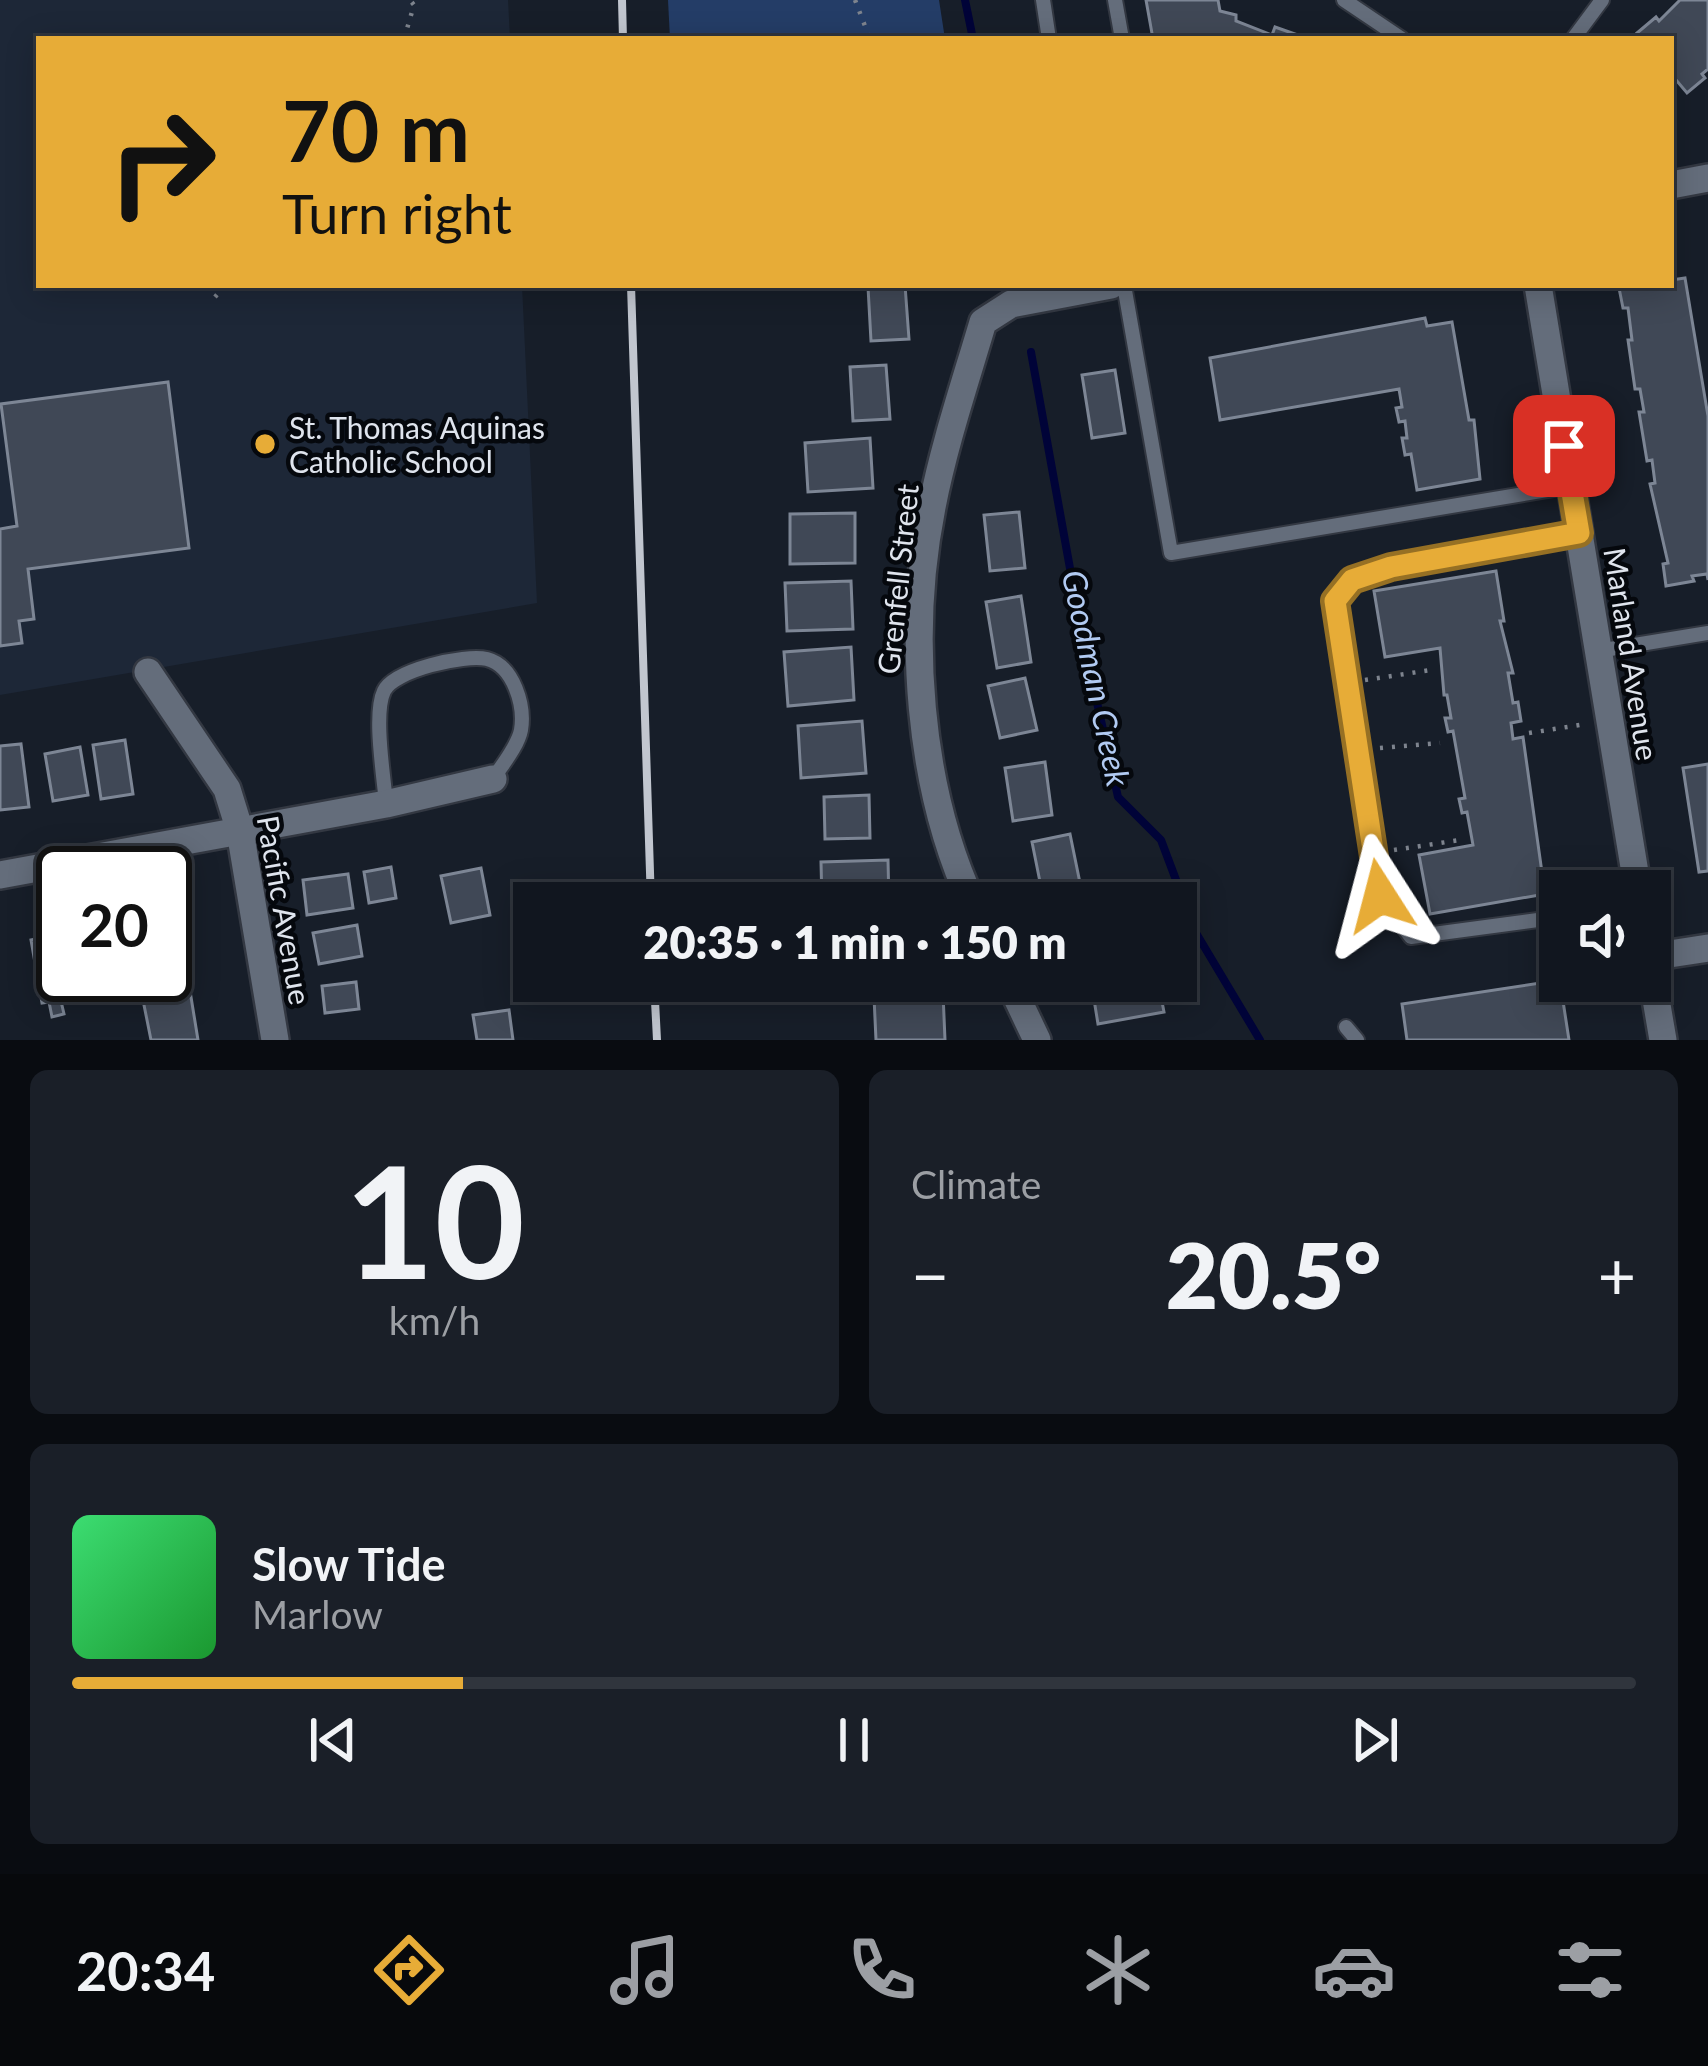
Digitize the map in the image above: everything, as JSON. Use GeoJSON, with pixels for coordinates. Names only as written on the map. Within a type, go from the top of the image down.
{"type":"FeatureCollection","features":[{"type":"Feature","properties":{"kind":"street"},"geometry":{"type":"LineString","coordinates":[[1674,184],[1708,178]]}},
{"type":"Feature","properties":{"kind":"street","name":"Grenfell Street"},"geometry":{"type":"LineString","coordinates":[[963,882],[940,806],[920,698],[921,608],[931,509],[983,322],[1011,304],[1088,288]]}},
{"type":"Feature","properties":{"kind":"street","name":"Marland Avenue"},"geometry":{"type":"LineString","coordinates":[[1538,288],[1635,870]]}},
{"type":"Feature","properties":{"kind":"street","name":"Pacific Avenue"},"geometry":{"type":"LineString","coordinates":[[148,672],[227,789],[240,830],[274,1040]]}},
{"type":"Feature","properties":{"kind":"street"},"geometry":{"type":"LineString","coordinates":[[0,875],[386,804],[493,779]]}},
{"type":"Feature","properties":{"kind":"street"},"geometry":{"type":"LineString","coordinates":[[1671,956],[1708,948]]}},
{"type":"Feature","properties":{"kind":"street"},"geometry":{"type":"LineString","coordinates":[[1019,1002],[1037,1040]]}},
{"type":"Feature","properties":{"kind":"street"},"geometry":{"type":"LineString","coordinates":[[1657,1002],[1663,1040]]}},
{"type":"Feature","properties":{"kind":"lane"},"geometry":{"type":"LineString","coordinates":[[1043,0],[1049,36]]}},
{"type":"Feature","properties":{"kind":"lane"},"geometry":{"type":"LineString","coordinates":[[1115,0],[1121,36]]}},
{"type":"Feature","properties":{"kind":"lane"},"geometry":{"type":"LineString","coordinates":[[1344,0],[1398,36]]}},
{"type":"Feature","properties":{"kind":"lane"},"geometry":{"type":"LineString","coordinates":[[1575,36],[1602,0]]}},
{"type":"Feature","properties":{"kind":"lane"},"geometry":{"type":"LineString","coordinates":[[1125,288],[1171,554],[1571,486]]}},
{"type":"Feature","properties":{"kind":"lane"},"geometry":{"type":"LineString","coordinates":[[1539,920],[1412,937],[1380,896],[1335,601],[1352,580],[1391,567],[1579,533]]}},
{"type":"Feature","properties":{"kind":"lane"},"geometry":{"type":"LineString","coordinates":[[1598,652],[1708,633]]}},
{"type":"Feature","properties":{"kind":"lane"},"geometry":{"type":"LineString","coordinates":[[386,804],[379,704],[385,687],[399,674],[460,660],[488,659],[504,668],[520,700],[520,733],[493,779]]}},
{"type":"Feature","properties":{"kind":"lane"},"geometry":{"type":"LineString","coordinates":[[1346,1028],[1358,1040]]}},
{"type":"Feature","properties":{"kind":"path"},"geometry":{"type":"LineString","coordinates":[[405,36],[414,5],[410,0]]}},
{"type":"Feature","properties":{"kind":"path"},"geometry":{"type":"LineString","coordinates":[[854,0],[869,36]]}},
{"type":"Feature","properties":{"kind":"path"},"geometry":{"type":"LineString","coordinates":[[215,296],[222,288]]}},
{"type":"Feature","properties":{"kind":"path"},"geometry":{"type":"LineString","coordinates":[[1347,683],[1431,670]]}},
{"type":"Feature","properties":{"kind":"path"},"geometry":{"type":"LineString","coordinates":[[1529,733],[1610,720]]}},
{"type":"Feature","properties":{"kind":"path"},"geometry":{"type":"LineString","coordinates":[[1358,751],[1440,743]]}},
{"type":"Feature","properties":{"kind":"path"},"geometry":{"type":"LineString","coordinates":[[1373,853],[1460,840]]}},
{"type":"Feature","properties":{"kind":"shaded area","name":"St. Thomas Aquinas Catholic School"},"geometry":{"type":"Polygon","coordinates":[[[0,0],[508,0],[510,36],[36,36],[36,288],[522,288],[537,603],[0,695],[0,0]]]}},
{"type":"Feature","properties":{"kind":"shaded area"},"geometry":{"type":"Polygon","coordinates":[[[668,0],[939,0],[945,36],[670,36],[668,0]]]}},
{"type":"Feature","properties":{"kind":"building"},"geometry":{"type":"Polygon","coordinates":[[[1146,0],[1218,0],[1220,11],[1236,15],[1236,21],[1272,35],[1275,27],[1300,36],[1152,36],[1146,0]]]}},
{"type":"Feature","properties":{"kind":"building"},"geometry":{"type":"Polygon","coordinates":[[[1680,0],[1708,0],[1708,69],[1702,74],[1705,78],[1687,93],[1674,78],[1674,36],[1637,33],[1656,17],[1659,21],[1680,0]]]}},
{"type":"Feature","properties":{"kind":"building"},"geometry":{"type":"Polygon","coordinates":[[[1685,278],[1708,416],[1708,580],[1707,574],[1692,576],[1694,581],[1666,586],[1663,564],[1668,563],[1650,484],[1655,483],[1652,460],[1647,461],[1639,412],[1644,412],[1640,389],[1635,389],[1628,340],[1632,340],[1628,308],[1623,308],[1619,288],[1674,288],[1674,280],[1685,278]]]}},
{"type":"Feature","properties":{"kind":"building"},"geometry":{"type":"Polygon","coordinates":[[[868,288],[905,288],[909,339],[871,341],[868,288]]]}},
{"type":"Feature","properties":{"kind":"building"},"geometry":{"type":"Polygon","coordinates":[[[1425,318],[1427,326],[1452,322],[1469,420],[1474,420],[1480,479],[1417,490],[1411,454],[1405,455],[1402,438],[1407,438],[1405,421],[1399,422],[1396,408],[1402,407],[1399,389],[1220,420],[1210,358],[1425,318]]]}},
{"type":"Feature","properties":{"kind":"building"},"geometry":{"type":"Polygon","coordinates":[[[886,365],[890,419],[853,421],[850,367],[886,365]]]}},
{"type":"Feature","properties":{"kind":"building"},"geometry":{"type":"Polygon","coordinates":[[[1115,370],[1125,433],[1092,438],[1082,375],[1115,370]]]}},
{"type":"Feature","properties":{"kind":"building"},"geometry":{"type":"Polygon","coordinates":[[[168,382],[189,548],[28,569],[34,619],[19,621],[22,643],[0,646],[0,529],[17,526],[1,404],[168,382]]]}},
{"type":"Feature","properties":{"kind":"building"},"geometry":{"type":"Polygon","coordinates":[[[870,438],[873,488],[808,492],[805,443],[870,438]]]}},
{"type":"Feature","properties":{"kind":"building"},"geometry":{"type":"Polygon","coordinates":[[[1019,512],[1025,568],[990,571],[984,515],[1019,512]]]}},
{"type":"Feature","properties":{"kind":"building"},"geometry":{"type":"Polygon","coordinates":[[[855,513],[855,563],[790,564],[790,514],[855,513]]]}},
{"type":"Feature","properties":{"kind":"building"},"geometry":{"type":"Polygon","coordinates":[[[1496,571],[1504,621],[1500,621],[1513,673],[1508,673],[1513,703],[1518,702],[1521,721],[1511,723],[1513,739],[1523,737],[1542,870],[1539,895],[1430,914],[1419,855],[1473,845],[1467,812],[1462,813],[1459,799],[1465,798],[1453,731],[1448,732],[1445,718],[1451,718],[1440,648],[1385,657],[1374,591],[1496,571]]]}},
{"type":"Feature","properties":{"kind":"building"},"geometry":{"type":"Polygon","coordinates":[[[851,581],[853,629],[787,631],[785,583],[851,581]]]}},
{"type":"Feature","properties":{"kind":"building"},"geometry":{"type":"Polygon","coordinates":[[[1021,596],[1031,662],[997,668],[986,602],[1021,596]]]}},
{"type":"Feature","properties":{"kind":"building"},"geometry":{"type":"Polygon","coordinates":[[[851,647],[854,700],[788,706],[784,652],[851,647]]]}},
{"type":"Feature","properties":{"kind":"building"},"geometry":{"type":"Polygon","coordinates":[[[1025,678],[1037,730],[1000,738],[988,686],[1025,678]]]}},
{"type":"Feature","properties":{"kind":"building"},"geometry":{"type":"Polygon","coordinates":[[[862,721],[866,773],[801,778],[798,726],[862,721]]]}},
{"type":"Feature","properties":{"kind":"building"},"geometry":{"type":"Polygon","coordinates":[[[125,740],[133,794],[101,799],[93,745],[125,740]]]}},
{"type":"Feature","properties":{"kind":"building"},"geometry":{"type":"Polygon","coordinates":[[[21,744],[29,807],[0,810],[0,746],[21,744]]]}},
{"type":"Feature","properties":{"kind":"building"},"geometry":{"type":"Polygon","coordinates":[[[80,747],[88,795],[53,801],[45,754],[80,747]]]}},
{"type":"Feature","properties":{"kind":"building"},"geometry":{"type":"Polygon","coordinates":[[[1045,762],[1052,815],[1013,821],[1005,768],[1045,762]]]}},
{"type":"Feature","properties":{"kind":"building"},"geometry":{"type":"Polygon","coordinates":[[[1708,764],[1708,871],[1699,872],[1683,768],[1708,764]]]}},
{"type":"Feature","properties":{"kind":"building"},"geometry":{"type":"Polygon","coordinates":[[[869,795],[870,838],[825,839],[824,797],[869,795]]]}},
{"type":"Feature","properties":{"kind":"building"},"geometry":{"type":"Polygon","coordinates":[[[1070,834],[1080,882],[1040,882],[1032,842],[1070,834]]]}},
{"type":"Feature","properties":{"kind":"building"},"geometry":{"type":"Polygon","coordinates":[[[888,860],[889,882],[821,882],[821,862],[888,860]]]}},
{"type":"Feature","properties":{"kind":"building"},"geometry":{"type":"Polygon","coordinates":[[[391,867],[396,898],[369,903],[364,872],[391,867]]]}},
{"type":"Feature","properties":{"kind":"building"},"geometry":{"type":"Polygon","coordinates":[[[481,868],[490,915],[451,923],[441,876],[481,868]]]}},
{"type":"Feature","properties":{"kind":"building"},"geometry":{"type":"Polygon","coordinates":[[[348,874],[353,908],[307,915],[303,880],[348,874]]]}},
{"type":"Feature","properties":{"kind":"building"},"geometry":{"type":"Polygon","coordinates":[[[357,925],[362,956],[319,964],[313,933],[357,925]]]}},
{"type":"Feature","properties":{"kind":"building"},"geometry":{"type":"Polygon","coordinates":[[[356,982],[359,1009],[325,1013],[322,986],[356,982]]]}},
{"type":"Feature","properties":{"kind":"building"},"geometry":{"type":"Polygon","coordinates":[[[1539,983],[1539,1002],[1563,1002],[1569,1040],[1407,1040],[1402,1004],[1539,983]]]}},
{"type":"Feature","properties":{"kind":"building"},"geometry":{"type":"Polygon","coordinates":[[[49,1002],[61,1002],[64,1014],[52,1017],[49,1002]]]}},
{"type":"Feature","properties":{"kind":"building"},"geometry":{"type":"Polygon","coordinates":[[[143,1002],[192,1002],[198,1040],[151,1040],[143,1002]]]}},
{"type":"Feature","properties":{"kind":"building"},"geometry":{"type":"Polygon","coordinates":[[[874,1002],[943,1002],[945,1040],[876,1040],[874,1002]]]}},
{"type":"Feature","properties":{"kind":"building"},"geometry":{"type":"Polygon","coordinates":[[[1094,1002],[1162,1002],[1164,1012],[1098,1024],[1094,1002]]]}},
{"type":"Feature","properties":{"kind":"building"},"geometry":{"type":"Polygon","coordinates":[[[509,1010],[513,1040],[477,1040],[473,1015],[509,1010]]]}},
{"type":"Feature","properties":{"kind":"waterway","name":"Goodman Creek"},"geometry":{"type":"LineString","coordinates":[[965,0],[972,36]]}},
{"type":"Feature","properties":{"kind":"waterway","name":"Goodman Creek"},"geometry":{"type":"LineString","coordinates":[[1031,352],[1082,635],[1118,797],[1161,840],[1196,933],[1260,1040]]}},
{"type":"Feature","properties":{"kind":"railway"},"geometry":{"type":"LineString","coordinates":[[622,0],[623,36]]}},
{"type":"Feature","properties":{"kind":"railway"},"geometry":{"type":"LineString","coordinates":[[631,288],[650,882]]}},
{"type":"Feature","properties":{"kind":"railway"},"geometry":{"type":"LineString","coordinates":[[655,1002],[657,1040]]}},
{"type":"Feature","properties":{"kind":"place","name":"St. Thomas Aquinas Catholic School"},"geometry":{"type":"Point","coordinates":[265,444]}},
{"type":"Feature","properties":{"kind":"route"},"geometry":{"type":"LineString","coordinates":[[1380,896],[1335,601],[1352,580],[1391,567],[1579,533],[1564,446]]}}]}
